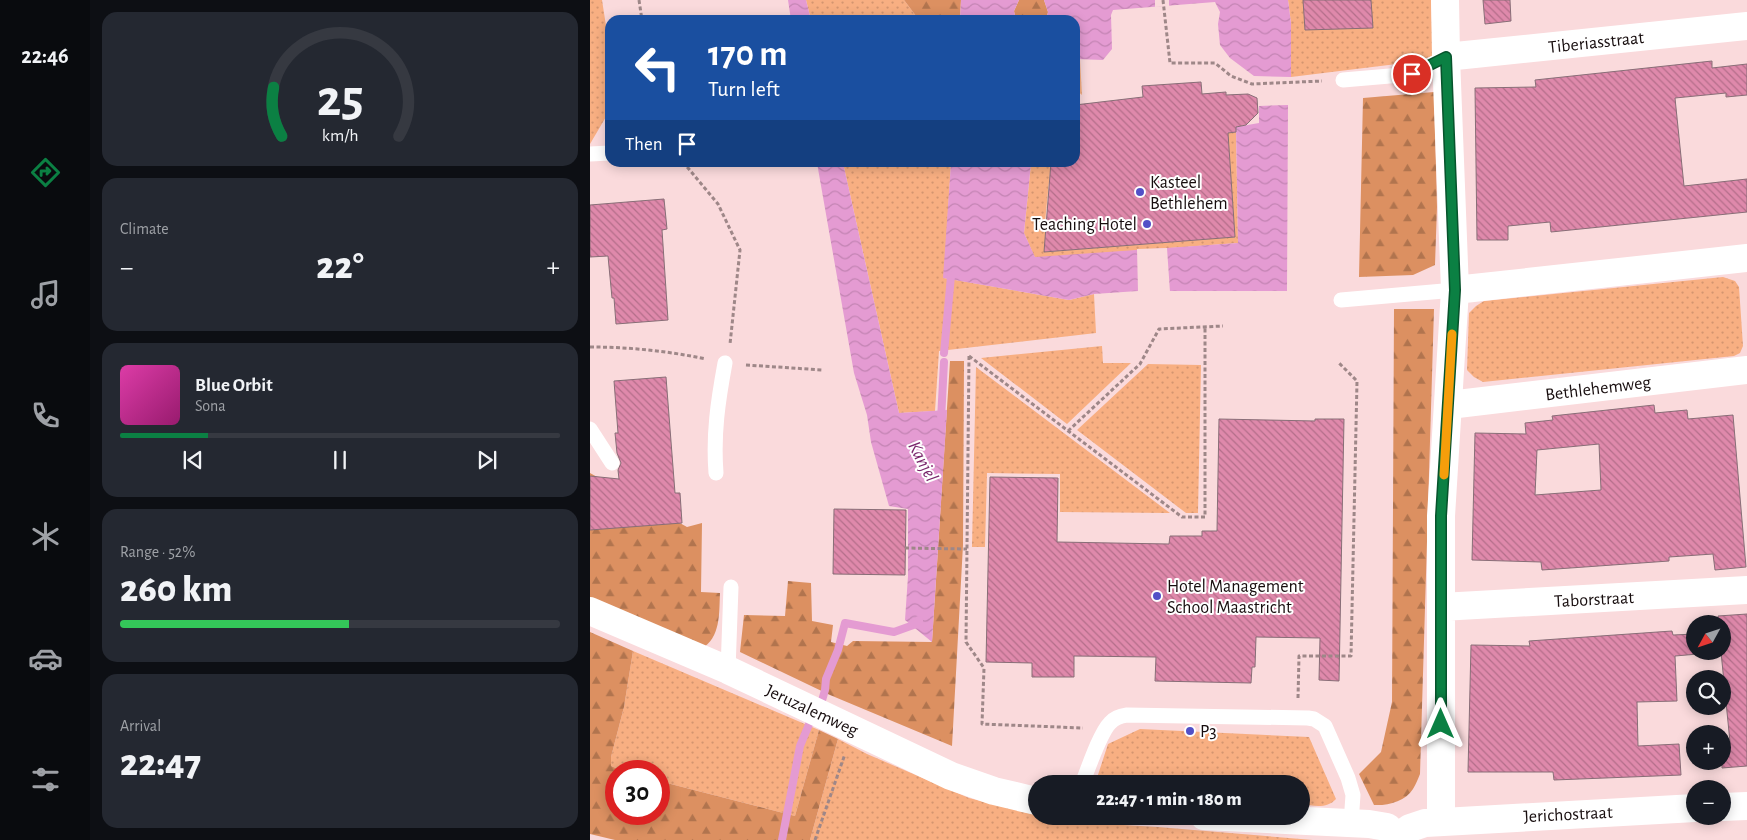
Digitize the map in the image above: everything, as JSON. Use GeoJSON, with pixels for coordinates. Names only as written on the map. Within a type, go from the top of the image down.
{"type":"FeatureCollection","features":[{"type":"Feature","properties":{"kind":"street"},"geometry":{"type":"LineString","coordinates":[[1441,821],[1441,516],[1455,290],[1445,0]]}},
{"type":"Feature","properties":{"kind":"street","name":"Tiberiasstraat"},"geometry":{"type":"LineString","coordinates":[[1446,57],[1747,26]]}},
{"type":"Feature","properties":{"kind":"street"},"geometry":{"type":"LineString","coordinates":[[1455,290],[1747,258]]}},
{"type":"Feature","properties":{"kind":"street","name":"Bethlehemweg"},"geometry":{"type":"LineString","coordinates":[[1449,405],[1747,370]]}},
{"type":"Feature","properties":{"kind":"street","name":"Taborstraat"},"geometry":{"type":"LineString","coordinates":[[1441,608],[1747,590]]}},
{"type":"Feature","properties":{"kind":"street","name":"Jeruzalemweg"},"geometry":{"type":"LineString","coordinates":[[590,610],[728,670],[951,776],[994,791],[1028,799]]}},
{"type":"Feature","properties":{"kind":"street"},"geometry":{"type":"LineString","coordinates":[[1731,807],[1747,806]]}},
{"type":"Feature","properties":{"kind":"street","name":"Jerichostraat"},"geometry":{"type":"LineString","coordinates":[[1395,838],[1410,828],[1425,822],[1686,808]]}},
{"type":"Feature","properties":{"kind":"street"},"geometry":{"type":"LineString","coordinates":[[1310,821],[1376,824],[1387,827],[1395,838]]}},
{"type":"Feature","properties":{"kind":"lane"},"geometry":{"type":"LineString","coordinates":[[1342,80],[1412,74],[1446,57]]}},
{"type":"Feature","properties":{"kind":"lane"},"geometry":{"type":"LineString","coordinates":[[590,154],[605,153]]}},
{"type":"Feature","properties":{"kind":"lane"},"geometry":{"type":"LineString","coordinates":[[1341,300],[1455,290]]}},
{"type":"Feature","properties":{"kind":"lane"},"geometry":{"type":"LineString","coordinates":[[716,473],[714,446],[716,415],[725,363]]}},
{"type":"Feature","properties":{"kind":"lane"},"geometry":{"type":"LineString","coordinates":[[590,429],[612,463]]}},
{"type":"Feature","properties":{"kind":"lane"},"geometry":{"type":"LineString","coordinates":[[728,670],[731,587]]}},
{"type":"Feature","properties":{"kind":"lane"},"geometry":{"type":"LineString","coordinates":[[1086,775],[1105,729],[1114,720],[1127,715],[1297,717],[1314,719],[1325,726],[1348,778],[1352,795],[1351,823]]}},
{"type":"Feature","properties":{"kind":"path"},"geometry":{"type":"LineString","coordinates":[[639,0],[641,15]]}},
{"type":"Feature","properties":{"kind":"path"},"geometry":{"type":"LineString","coordinates":[[1163,0],[1170,63],[1215,63],[1231,76],[1252,84],[1342,80]]}},
{"type":"Feature","properties":{"kind":"path"},"geometry":{"type":"LineString","coordinates":[[687,167],[718,204],[740,250],[730,342],[725,363]]}},
{"type":"Feature","properties":{"kind":"path"},"geometry":{"type":"LineString","coordinates":[[1068,431],[1140,364],[1159,329],[1223,326]]}},
{"type":"Feature","properties":{"kind":"path"},"geometry":{"type":"LineString","coordinates":[[1105,729],[982,724],[984,668],[966,642],[969,356],[1182,517],[1205,517],[1206,327]]}},
{"type":"Feature","properties":{"kind":"path"},"geometry":{"type":"LineString","coordinates":[[590,347],[617,347],[676,353],[725,363],[823,370]]}},
{"type":"Feature","properties":{"kind":"path"},"geometry":{"type":"LineString","coordinates":[[1297,717],[1299,656],[1351,656],[1357,381],[1339,363]]}},
{"type":"Feature","properties":{"kind":"path"},"geometry":{"type":"LineString","coordinates":[[905,548],[967,549]]}},
{"type":"Feature","properties":{"kind":"path"},"geometry":{"type":"LineString","coordinates":[[815,840],[854,730]]}},
{"type":"Feature","properties":{"kind":"shaded area"},"geometry":{"type":"Polygon","coordinates":[[[590,0],[602,0],[605,19],[605,118],[590,144],[590,0]]]}},
{"type":"Feature","properties":{"kind":"shaded area"},"geometry":{"type":"Polygon","coordinates":[[[806,0],[904,0],[915,15],[810,15],[806,0]]]}},
{"type":"Feature","properties":{"kind":"shaded area"},"geometry":{"type":"Polygon","coordinates":[[[1288,0],[1431,0],[1433,56],[1413,62],[1291,77],[1291,23],[1288,0]]]}},
{"type":"Feature","properties":{"kind":"shaded area"},"geometry":{"type":"Polygon","coordinates":[[[1080,59],[1082,95],[1080,93],[1080,59]]]}},
{"type":"Feature","properties":{"kind":"shaded area"},"geometry":{"type":"Polygon","coordinates":[[[1236,132],[1238,243],[1035,258],[1024,233],[1031,167],[1050,167],[1045,222],[1045,252],[1235,237],[1228,133],[1236,132]]]}},
{"type":"Feature","properties":{"kind":"shaded area"},"geometry":{"type":"Polygon","coordinates":[[[844,167],[951,167],[944,278],[1069,300],[1094,294],[1096,333],[939,351],[935,411],[899,413],[844,167]]]}},
{"type":"Feature","properties":{"kind":"shaded area"},"geometry":{"type":"Polygon","coordinates":[[[1723,277],[1735,281],[1739,287],[1743,346],[1740,353],[1734,356],[1483,382],[1467,370],[1469,313],[1484,301],[1723,277]]]}},
{"type":"Feature","properties":{"kind":"shaded area"},"geometry":{"type":"Polygon","coordinates":[[[1102,346],[1103,363],[1131,363],[1067,424],[981,358],[1102,346]]]}},
{"type":"Feature","properties":{"kind":"shaded area"},"geometry":{"type":"Polygon","coordinates":[[[1148,364],[1201,365],[1198,513],[1186,513],[1077,430],[1148,364]]]}},
{"type":"Feature","properties":{"kind":"shaded area"},"geometry":{"type":"Polygon","coordinates":[[[976,367],[1170,513],[1060,512],[1060,474],[987,473],[985,547],[972,547],[976,367]]]}},
{"type":"Feature","properties":{"kind":"shaded area"},"geometry":{"type":"Polygon","coordinates":[[[633,651],[819,730],[795,816],[670,784],[670,760],[611,760],[624,707],[633,651]]]}},
{"type":"Feature","properties":{"kind":"shaded area"},"geometry":{"type":"Polygon","coordinates":[[[1140,729],[1309,737],[1336,799],[1324,806],[1310,805],[1310,775],[1098,775],[1108,744],[1140,729]]]}},
{"type":"Feature","properties":{"kind":"shaded area"},"geometry":{"type":"Polygon","coordinates":[[[838,739],[867,754],[969,798],[1028,813],[1028,825],[1124,825],[1313,840],[810,840],[838,739]]]}},
{"type":"Feature","properties":{"kind":"green space"},"geometry":{"type":"Polygon","coordinates":[[[904,0],[961,0],[960,15],[915,15],[904,0]]]}},
{"type":"Feature","properties":{"kind":"green space"},"geometry":{"type":"Polygon","coordinates":[[[1019,0],[1044,0],[1048,12],[1047,15],[1015,15],[1014,11],[1019,0]]]}},
{"type":"Feature","properties":{"kind":"green space"},"geometry":{"type":"Polygon","coordinates":[[[1434,92],[1437,207],[1435,265],[1413,275],[1359,277],[1363,98],[1434,92]]]}},
{"type":"Feature","properties":{"kind":"green space"},"geometry":{"type":"Polygon","coordinates":[[[1394,309],[1434,309],[1420,774],[1413,789],[1406,797],[1390,804],[1374,805],[1359,774],[1381,752],[1392,702],[1394,309]]]}},
{"type":"Feature","properties":{"kind":"green space"},"geometry":{"type":"Polygon","coordinates":[[[950,361],[964,361],[963,545],[952,746],[830,695],[740,652],[744,615],[785,616],[788,581],[811,583],[812,621],[833,625],[831,642],[847,646],[853,641],[932,642],[950,361]]]}},
{"type":"Feature","properties":{"kind":"green space"},"geometry":{"type":"Polygon","coordinates":[[[590,473],[687,527],[702,523],[701,592],[720,593],[716,632],[708,644],[701,649],[590,605],[590,473]]]}},
{"type":"Feature","properties":{"kind":"green space"},"geometry":{"type":"Polygon","coordinates":[[[590,632],[633,651],[624,707],[611,760],[605,760],[605,825],[670,825],[670,784],[795,816],[819,730],[838,739],[810,840],[615,840],[590,834],[590,632]]]}},
{"type":"Feature","properties":{"kind":"water"},"geometry":{"type":"Polygon","coordinates":[[[788,0],[806,0],[810,15],[790,15],[788,0]]]}},
{"type":"Feature","properties":{"kind":"water"},"geometry":{"type":"Polygon","coordinates":[[[961,0],[1019,0],[1014,11],[1015,15],[960,15],[961,0]]]}},
{"type":"Feature","properties":{"kind":"water"},"geometry":{"type":"Polygon","coordinates":[[[1044,0],[1288,0],[1291,23],[1291,77],[1254,76],[1230,58],[1220,45],[1218,24],[1220,12],[1215,2],[1113,10],[1111,15],[1112,49],[1103,60],[1080,59],[1080,15],[1047,15],[1044,0]]]}},
{"type":"Feature","properties":{"kind":"water"},"geometry":{"type":"Polygon","coordinates":[[[1288,105],[1287,291],[1138,291],[1094,294],[1069,300],[943,278],[951,167],[1031,167],[1024,233],[1035,257],[1238,243],[1236,127],[1259,123],[1259,106],[1288,105]]]}},
{"type":"Feature","properties":{"kind":"water"},"geometry":{"type":"Polygon","coordinates":[[[818,167],[844,167],[899,413],[947,410],[932,642],[905,620],[908,576],[908,509],[889,506],[871,442],[867,415],[854,373],[818,167]]]}},
{"type":"Feature","properties":{"kind":"pier"},"geometry":{"type":"Polygon","coordinates":[[[1155,0],[1169,0],[1169,6],[1155,7],[1155,0]]]}},
{"type":"Feature","properties":{"kind":"pier"},"geometry":{"type":"Polygon","coordinates":[[[1167,248],[1170,292],[1138,291],[1137,249],[1167,248]]]}},
{"type":"Feature","properties":{"kind":"building"},"geometry":{"type":"Polygon","coordinates":[[[1303,0],[1371,0],[1373,28],[1305,30],[1303,0]]]}},
{"type":"Feature","properties":{"kind":"building"},"geometry":{"type":"Polygon","coordinates":[[[1483,0],[1510,0],[1511,21],[1485,24],[1483,0]]]}},
{"type":"Feature","properties":{"kind":"building"},"geometry":{"type":"Polygon","coordinates":[[[1712,61],[1712,68],[1747,64],[1747,95],[1726,97],[1726,93],[1675,98],[1684,186],[1747,179],[1747,212],[1551,232],[1550,222],[1508,226],[1508,240],[1477,240],[1475,88],[1536,87],[1535,80],[1712,61]]]}},
{"type":"Feature","properties":{"kind":"building","name":"Kasteel Bethlehem"},"geometry":{"type":"Polygon","coordinates":[[[1201,82],[1202,94],[1226,92],[1226,95],[1248,94],[1257,98],[1258,113],[1246,125],[1236,127],[1236,132],[1228,133],[1235,237],[1044,252],[1051,167],[1080,167],[1080,104],[1143,97],[1142,86],[1201,82]]]}},
{"type":"Feature","properties":{"kind":"building"},"geometry":{"type":"Polygon","coordinates":[[[664,199],[667,229],[662,230],[668,320],[616,324],[608,256],[590,257],[590,205],[664,199]]]}},
{"type":"Feature","properties":{"kind":"building"},"geometry":{"type":"Polygon","coordinates":[[[666,377],[675,493],[680,493],[682,523],[590,530],[590,476],[619,479],[618,470],[621,463],[617,453],[615,433],[618,433],[614,381],[666,377]]]}},
{"type":"Feature","properties":{"kind":"building"},"geometry":{"type":"Polygon","coordinates":[[[1654,405],[1655,413],[1687,410],[1688,419],[1733,415],[1746,567],[1715,570],[1713,554],[1669,557],[1669,561],[1542,570],[1541,562],[1472,560],[1475,433],[1526,434],[1525,423],[1553,420],[1552,416],[1654,405]],[[1599,444],[1537,450],[1535,495],[1601,490],[1599,444]]]}},
{"type":"Feature","properties":{"kind":"building"},"geometry":{"type":"Polygon","coordinates":[[[1219,419],[1315,421],[1315,419],[1344,419],[1339,681],[1319,680],[1320,638],[1256,637],[1255,667],[1252,667],[1251,683],[1155,681],[1156,657],[1074,656],[1074,677],[1032,677],[1032,663],[986,662],[990,477],[1058,478],[1057,542],[1169,544],[1170,536],[1202,536],[1202,531],[1217,531],[1219,419]]]}},
{"type":"Feature","properties":{"kind":"building"},"geometry":{"type":"Polygon","coordinates":[[[834,509],[906,510],[905,575],[833,574],[834,509]]]}},
{"type":"Feature","properties":{"kind":"building"},"geometry":{"type":"Polygon","coordinates":[[[1747,614],[1747,766],[1731,767],[1731,725],[1728,725],[1727,715],[1731,715],[1731,670],[1723,670],[1722,660],[1731,660],[1731,615],[1747,614]]]}},
{"type":"Feature","properties":{"kind":"building"},"geometry":{"type":"Polygon","coordinates":[[[1672,631],[1673,635],[1686,634],[1686,655],[1675,656],[1677,701],[1637,702],[1638,746],[1679,744],[1681,775],[1554,780],[1553,772],[1468,772],[1471,645],[1530,646],[1529,641],[1672,631]]]}},
{"type":"Feature","properties":{"kind":"waterway"},"geometry":{"type":"LineString","coordinates":[[944,353],[951,276],[957,273]]}},
{"type":"Feature","properties":{"kind":"waterway"},"geometry":{"type":"LineString","coordinates":[[941,420],[944,362]]}},
{"type":"Feature","properties":{"kind":"waterway","name":"Kanjel"},"geometry":{"type":"LineString","coordinates":[[821,704],[826,679],[838,650],[845,623],[894,632],[919,623],[919,620]]}},
{"type":"Feature","properties":{"kind":"waterway","name":"Kanjel"},"geometry":{"type":"LineString","coordinates":[[782,840],[800,746],[810,722]]}},
{"type":"Feature","properties":{"kind":"slow traffic"},"geometry":{"type":"LineString","coordinates":[[1444,475],[1452,334]]}},
{"type":"Feature","properties":{"kind":"place","name":"Kasteel Bethlehem"},"geometry":{"type":"Point","coordinates":[1140,192]}},
{"type":"Feature","properties":{"kind":"place","name":"Teaching Hotel"},"geometry":{"type":"Point","coordinates":[1147,224]}},
{"type":"Feature","properties":{"kind":"place","name":"Hotel Management School Maastricht"},"geometry":{"type":"Point","coordinates":[1157,596]}},
{"type":"Feature","properties":{"kind":"place","name":"P3"},"geometry":{"type":"Point","coordinates":[1190,731]}},
{"type":"Feature","properties":{"kind":"route"},"geometry":{"type":"LineString","coordinates":[[1412,74],[1446,57],[1455,290],[1441,516],[1441,724]]}}]}
